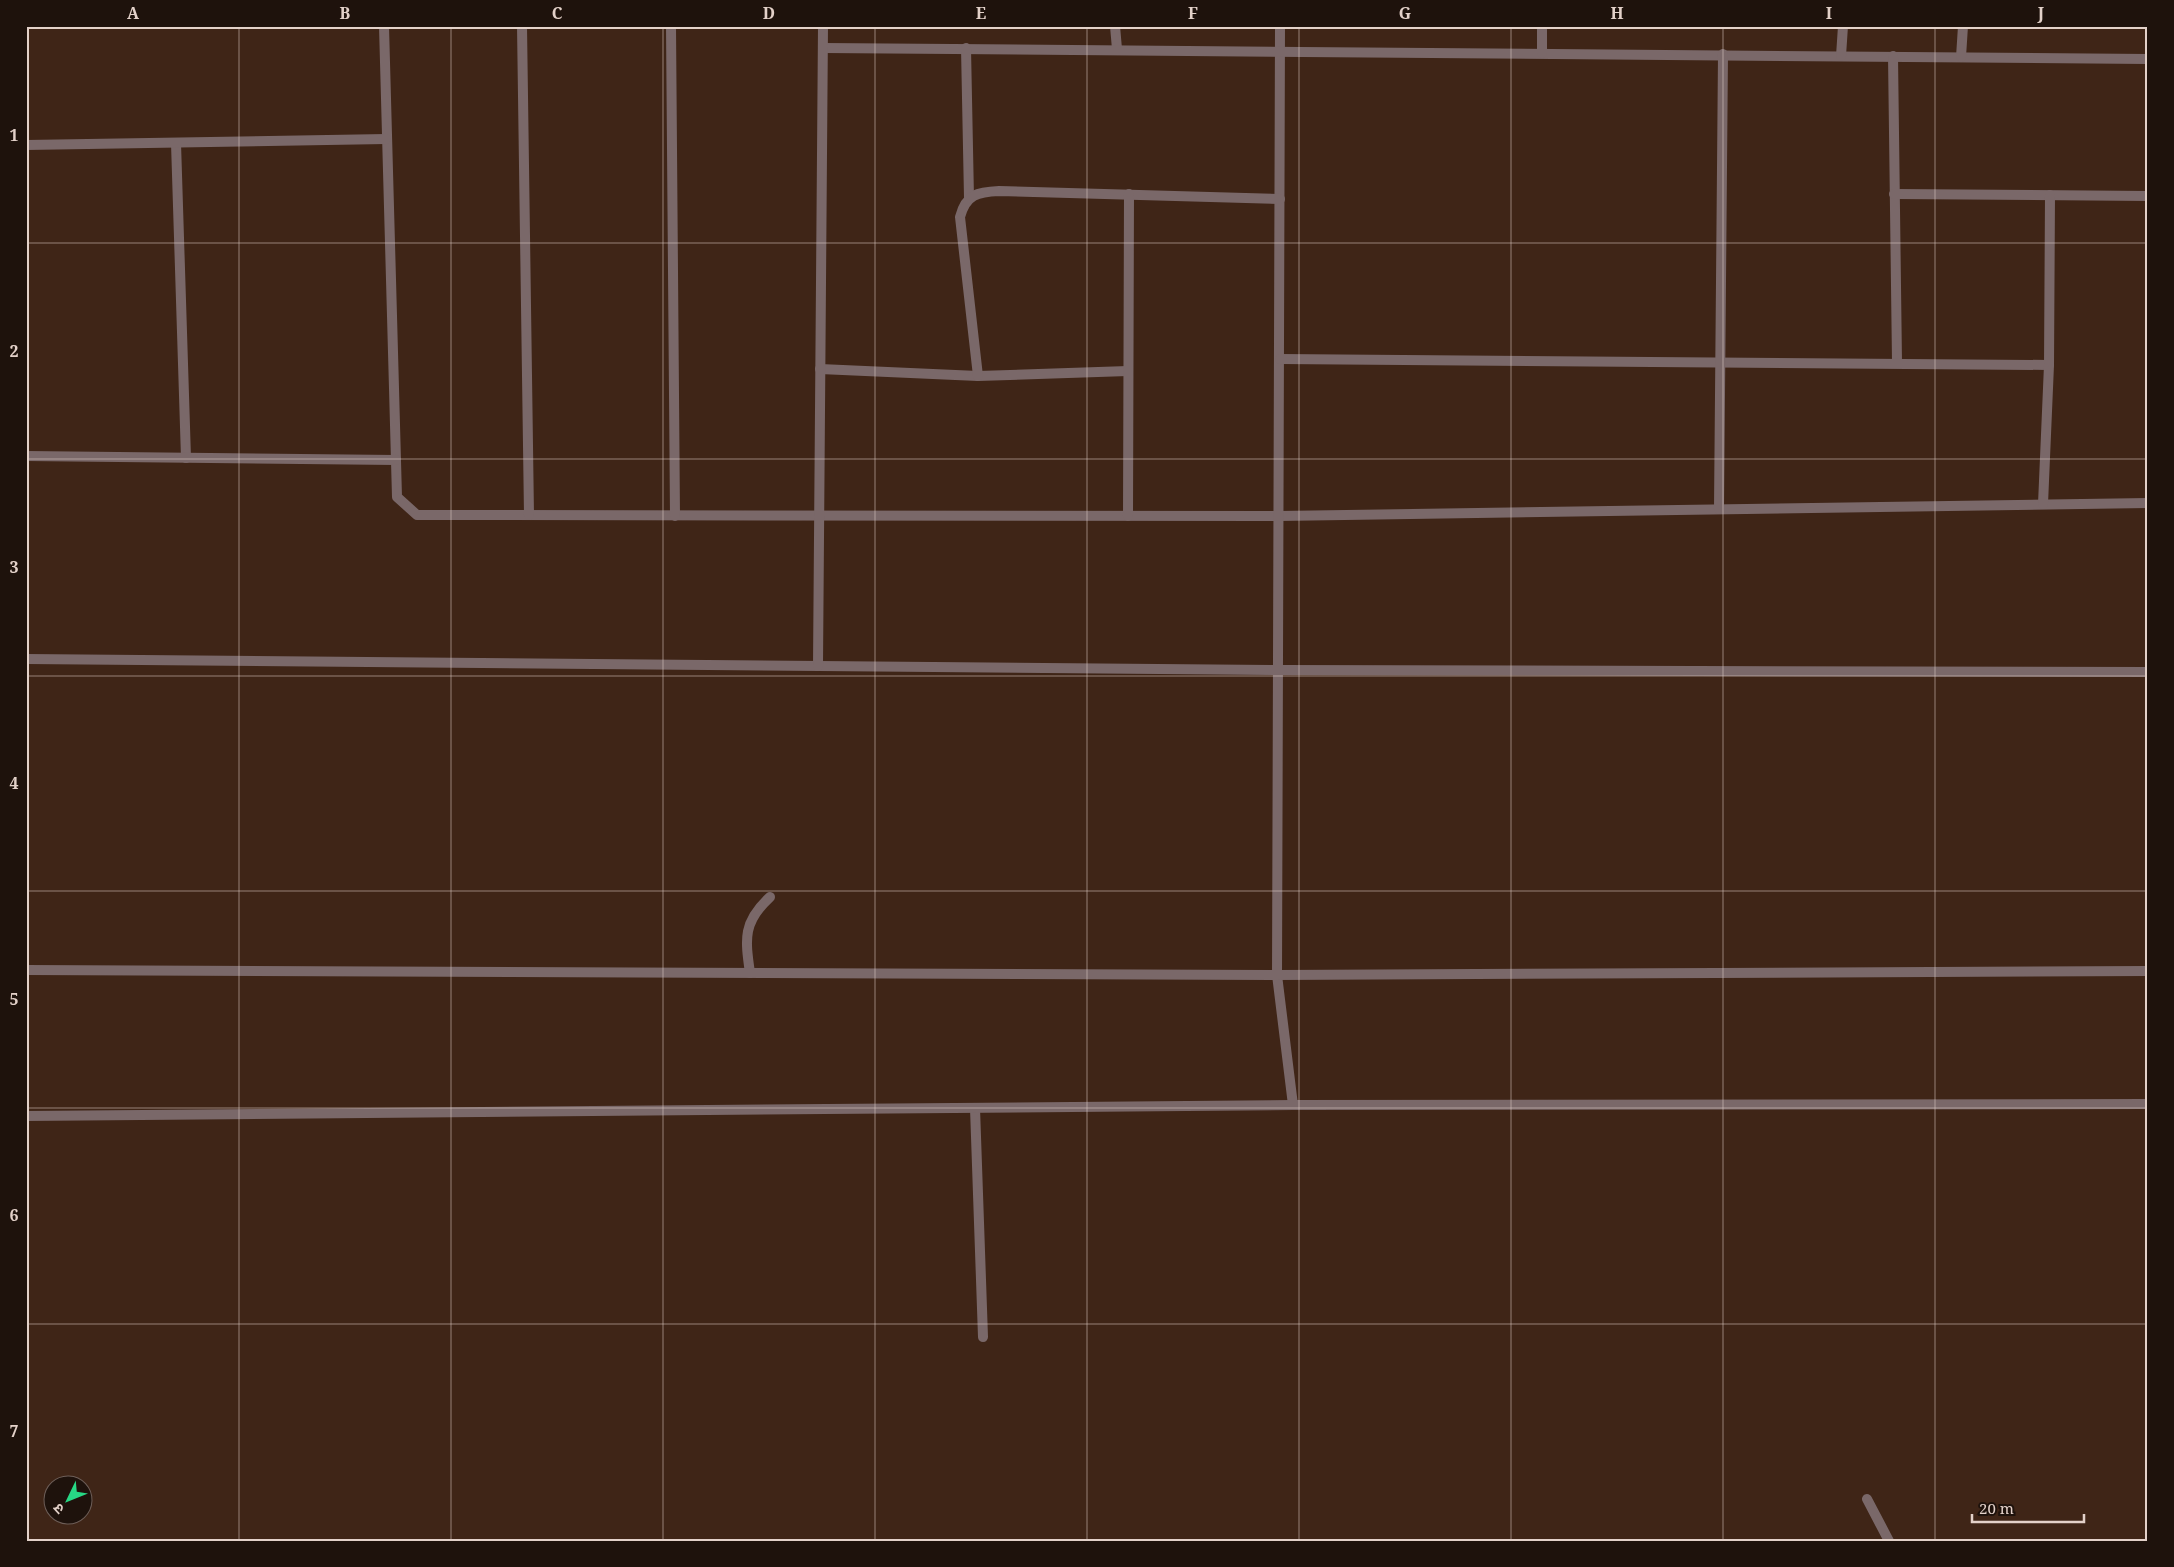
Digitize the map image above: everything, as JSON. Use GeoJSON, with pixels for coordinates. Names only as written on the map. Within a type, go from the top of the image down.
{"type":"FeatureCollection","features":[{"type":"Feature","properties":{"kind":"street"},"geometry":{"type":"LineString","coordinates":[[384,26],[398,497],[417,514],[1279,516],[2148,503]]}},
{"type":"Feature","properties":{"kind":"street"},"geometry":{"type":"LineString","coordinates":[[522,26],[529,515]]}},
{"type":"Feature","properties":{"kind":"street"},"geometry":{"type":"LineString","coordinates":[[671,26],[674,516]]}},
{"type":"Feature","properties":{"kind":"street"},"geometry":{"type":"LineString","coordinates":[[818,666],[823,26]]}},
{"type":"Feature","properties":{"kind":"street"},"geometry":{"type":"LineString","coordinates":[[1115,26],[1117,49]]}},
{"type":"Feature","properties":{"kind":"street"},"geometry":{"type":"LineString","coordinates":[[1280,26],[1277,976],[1293,1105]]}},
{"type":"Feature","properties":{"kind":"street"},"geometry":{"type":"LineString","coordinates":[[1542,26],[1542,53]]}},
{"type":"Feature","properties":{"kind":"street"},"geometry":{"type":"LineString","coordinates":[[1841,56],[1843,26]]}},
{"type":"Feature","properties":{"kind":"street"},"geometry":{"type":"LineString","coordinates":[[1961,57],[1963,26]]}},
{"type":"Feature","properties":{"kind":"street"},"geometry":{"type":"LineString","coordinates":[[823,48],[2148,59]]}},
{"type":"Feature","properties":{"kind":"street"},"geometry":{"type":"LineString","coordinates":[[966,48],[969,198]]}},
{"type":"Feature","properties":{"kind":"street"},"geometry":{"type":"LineString","coordinates":[[1720,509],[1723,54]]}},
{"type":"Feature","properties":{"kind":"street"},"geometry":{"type":"LineString","coordinates":[[1893,56],[1897,362]]}},
{"type":"Feature","properties":{"kind":"street"},"geometry":{"type":"LineString","coordinates":[[26,145],[386,139]]}},
{"type":"Feature","properties":{"kind":"street"},"geometry":{"type":"LineString","coordinates":[[176,143],[186,458]]}},
{"type":"Feature","properties":{"kind":"street"},"geometry":{"type":"LineString","coordinates":[[978,376],[960,217],[963,207],[969,198],[982,191],[999,191],[1280,199]]}},
{"type":"Feature","properties":{"kind":"street"},"geometry":{"type":"LineString","coordinates":[[1128,516],[1129,194]]}},
{"type":"Feature","properties":{"kind":"street"},"geometry":{"type":"LineString","coordinates":[[1894,194],[2148,196]]}},
{"type":"Feature","properties":{"kind":"street"},"geometry":{"type":"LineString","coordinates":[[2043,504],[2049,365],[2050,195]]}},
{"type":"Feature","properties":{"kind":"street"},"geometry":{"type":"LineString","coordinates":[[1280,359],[1721,363],[1897,362],[2049,365]]}},
{"type":"Feature","properties":{"kind":"street"},"geometry":{"type":"LineString","coordinates":[[820,369],[978,376],[1128,371]]}},
{"type":"Feature","properties":{"kind":"street"},"geometry":{"type":"LineString","coordinates":[[26,456],[396,460]]}},
{"type":"Feature","properties":{"kind":"street"},"geometry":{"type":"LineString","coordinates":[[26,659],[1278,670],[2148,672]]}},
{"type":"Feature","properties":{"kind":"street"},"geometry":{"type":"LineString","coordinates":[[750,973],[747,951],[748,926],[757,909],[770,897]]}},
{"type":"Feature","properties":{"kind":"street"},"geometry":{"type":"LineString","coordinates":[[26,970],[1277,976],[2148,971]]}},
{"type":"Feature","properties":{"kind":"street"},"geometry":{"type":"LineString","coordinates":[[26,1116],[1293,1105],[2148,1104]]}},
{"type":"Feature","properties":{"kind":"street"},"geometry":{"type":"LineString","coordinates":[[974,1108],[983,1336]]}},
{"type":"Feature","properties":{"kind":"street"},"geometry":{"type":"LineString","coordinates":[[1867,1499],[1889,1541]]}}]}
